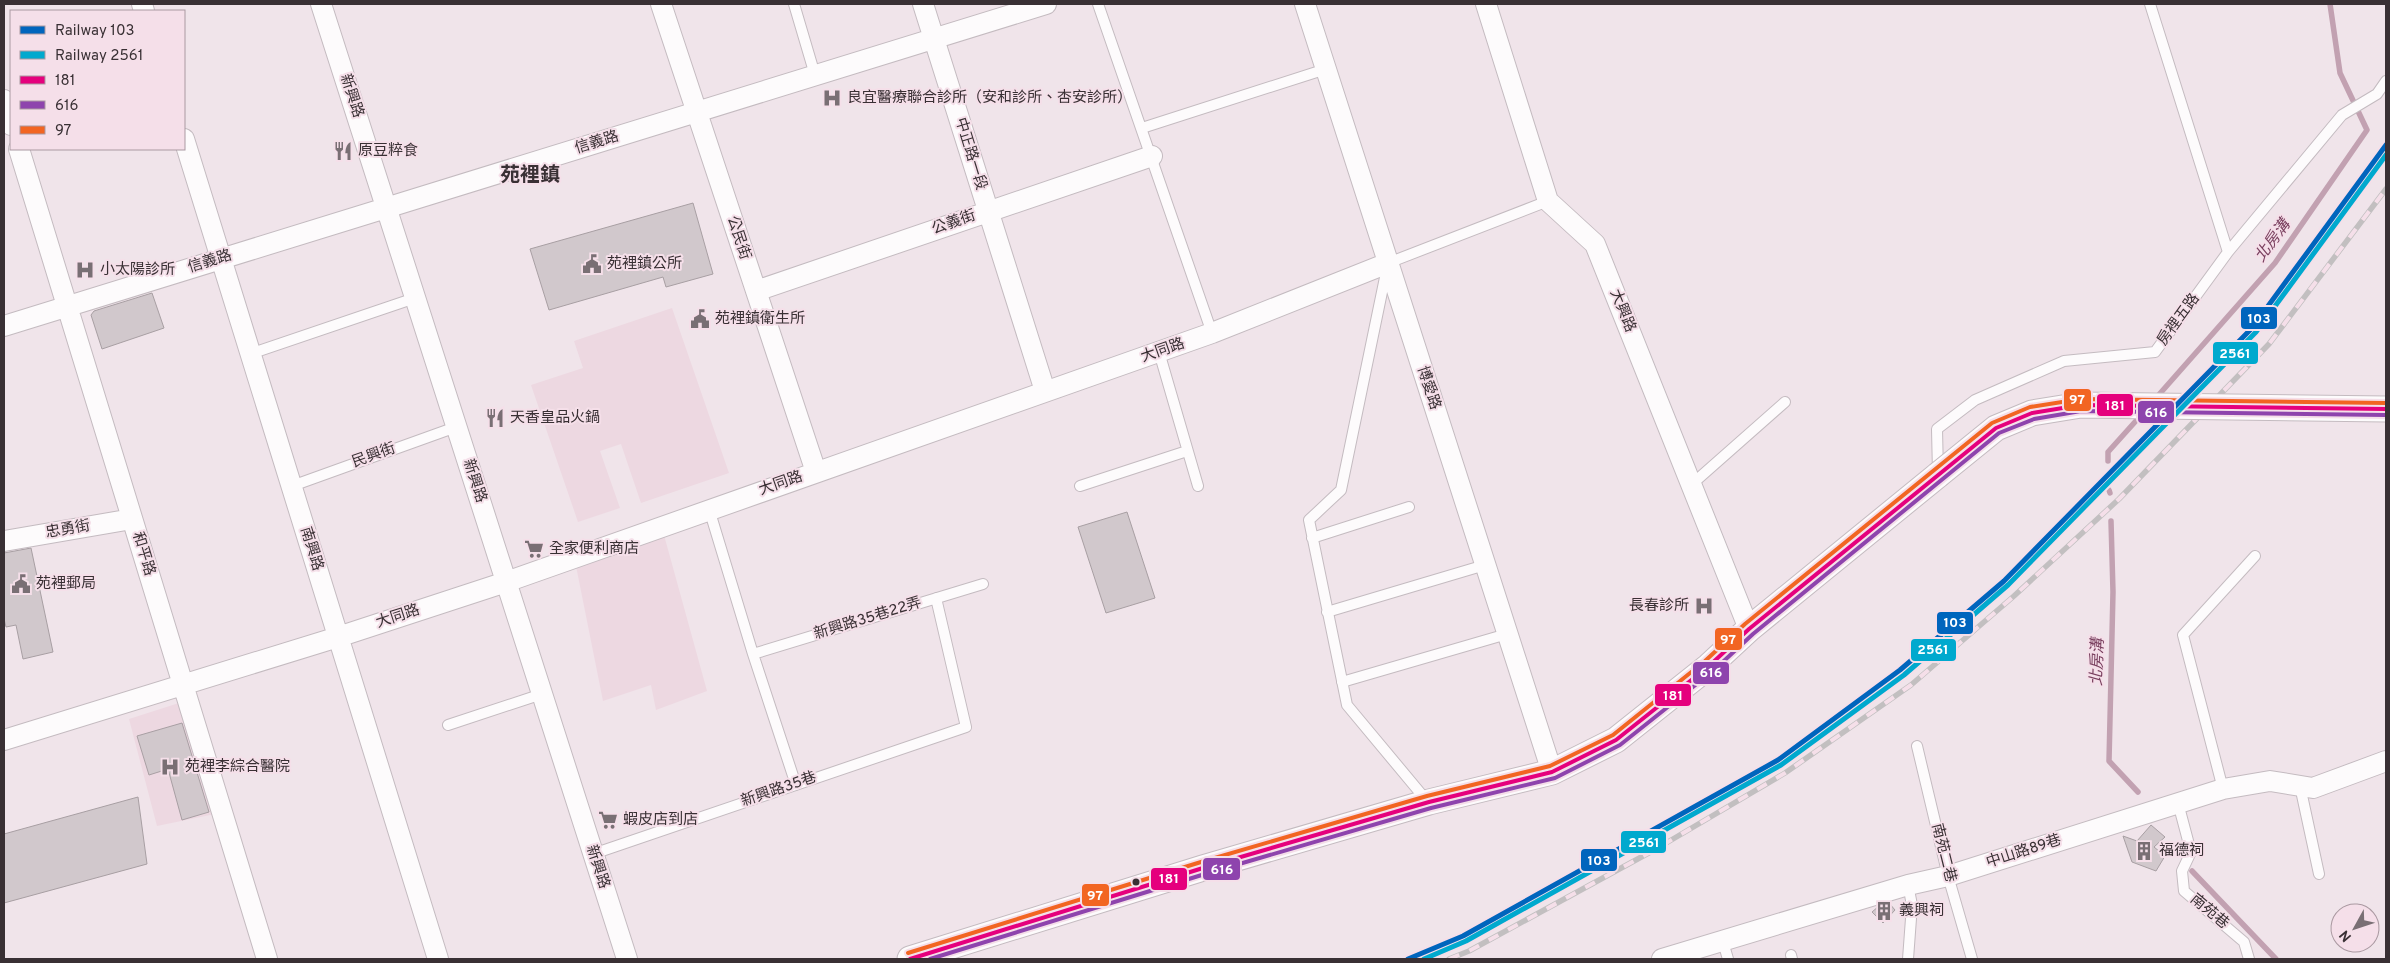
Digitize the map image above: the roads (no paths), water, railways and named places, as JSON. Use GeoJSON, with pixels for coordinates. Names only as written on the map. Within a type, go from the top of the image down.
{"type":"FeatureCollection","features":[{"type":"Feature","properties":{"kind":"street","name":"新興路"},"geometry":{"type":"LineString","coordinates":[[321,4],[627,959]]}},
{"type":"Feature","properties":{"kind":"street","name":"公民街"},"geometry":{"type":"LineString","coordinates":[[661,4],[816,472]]}},
{"type":"Feature","properties":{"kind":"street","name":"中正路一段"},"geometry":{"type":"LineString","coordinates":[[923,4],[1044,391]]}},
{"type":"Feature","properties":{"kind":"street","name":"信義路"},"geometry":{"type":"LineString","coordinates":[[4,326],[1046,4]]}},
{"type":"Feature","properties":{"kind":"street","name":"博愛路"},"geometry":{"type":"LineString","coordinates":[[1305,4],[1552,772]]}},
{"type":"Feature","properties":{"kind":"street"},"geometry":{"type":"LineString","coordinates":[[1486,4],[1548,201]]}},
{"type":"Feature","properties":{"kind":"street"},"geometry":{"type":"LineString","coordinates":[[4,100],[10,121]]}},
{"type":"Feature","properties":{"kind":"street","name":"南興路"},"geometry":{"type":"LineString","coordinates":[[185,142],[438,959]]}},
{"type":"Feature","properties":{"kind":"street","name":"和平路"},"geometry":{"type":"LineString","coordinates":[[19,150],[267,959]]}},
{"type":"Feature","properties":{"kind":"street","name":"公義街"},"geometry":{"type":"LineString","coordinates":[[756,290],[1152,156]]}},
{"type":"Feature","properties":{"kind":"street","name":"大興路"},"geometry":{"type":"LineString","coordinates":[[1548,201],[1595,244],[1749,629]]}},
{"type":"Feature","properties":{"kind":"street","name":"大同路"},"geometry":{"type":"LineString","coordinates":[[4,740],[506,582],[708,509],[1212,334],[1388,263]]}},
{"type":"Feature","properties":{"kind":"street"},"geometry":{"type":"LineString","coordinates":[[910,959],[1203,868],[1429,802],[1552,772],[1616,740],[1709,666],[1749,629],[1996,428],[2032,413],[2081,405],[2386,409]]}},
{"type":"Feature","properties":{"kind":"street","name":"忠勇街"},"geometry":{"type":"LineString","coordinates":[[4,541],[132,520]]}},
{"type":"Feature","properties":{"kind":"street","name":"中山路89巷"},"geometry":{"type":"LineString","coordinates":[[1662,959],[1726,951],[1908,885],[1948,876],[2223,789],[2270,781],[2313,788],[2386,761]]}},
{"type":"Feature","properties":{"kind":"lane"},"geometry":{"type":"LineString","coordinates":[[794,4],[815,75]]}},
{"type":"Feature","properties":{"kind":"lane"},"geometry":{"type":"LineString","coordinates":[[1098,4],[1212,334]]}},
{"type":"Feature","properties":{"kind":"lane"},"geometry":{"type":"LineString","coordinates":[[2150,4],[2228,252]]}},
{"type":"Feature","properties":{"kind":"lane"},"geometry":{"type":"LineString","coordinates":[[1142,128],[1326,69]]}},
{"type":"Feature","properties":{"kind":"lane","name":"房裡五路"},"geometry":{"type":"LineString","coordinates":[[1938,475],[1937,429],[1975,400],[2064,361],[2155,352],[2228,252],[2342,115],[2377,94],[2386,81]]}},
{"type":"Feature","properties":{"kind":"lane","name":"大同路"},"geometry":{"type":"LineString","coordinates":[[1388,263],[1548,201]]}},
{"type":"Feature","properties":{"kind":"lane"},"geometry":{"type":"LineString","coordinates":[[1388,263],[1341,490],[1309,520],[1346,705],[1429,802]]}},
{"type":"Feature","properties":{"kind":"lane"},"geometry":{"type":"LineString","coordinates":[[250,354],[415,298]]}},
{"type":"Feature","properties":{"kind":"lane"},"geometry":{"type":"LineString","coordinates":[[1159,352],[1198,486]]}},
{"type":"Feature","properties":{"kind":"lane"},"geometry":{"type":"LineString","coordinates":[[1691,485],[1785,402]]}},
{"type":"Feature","properties":{"kind":"lane","name":"民興街"},"geometry":{"type":"LineString","coordinates":[[292,486],[456,427]]}},
{"type":"Feature","properties":{"kind":"lane"},"geometry":{"type":"LineString","coordinates":[[1080,486],[1187,451]]}},
{"type":"Feature","properties":{"kind":"lane"},"geometry":{"type":"LineString","coordinates":[[1312,538],[1409,507]]}},
{"type":"Feature","properties":{"kind":"lane"},"geometry":{"type":"LineString","coordinates":[[708,509],[796,785]]}},
{"type":"Feature","properties":{"kind":"lane"},"geometry":{"type":"LineString","coordinates":[[2223,789],[2182,635],[2255,556]]}},
{"type":"Feature","properties":{"kind":"lane"},"geometry":{"type":"LineString","coordinates":[[1327,612],[1485,566]]}},
{"type":"Feature","properties":{"kind":"lane","name":"新興路35巷22弄"},"geometry":{"type":"LineString","coordinates":[[753,654],[983,584]]}},
{"type":"Feature","properties":{"kind":"lane","name":"新興路35巷"},"geometry":{"type":"LineString","coordinates":[[593,854],[966,727],[936,598]]}},
{"type":"Feature","properties":{"kind":"lane"},"geometry":{"type":"LineString","coordinates":[[1342,682],[1507,634]]}},
{"type":"Feature","properties":{"kind":"lane"},"geometry":{"type":"LineString","coordinates":[[448,725],[542,694]]}},
{"type":"Feature","properties":{"kind":"lane","name":"南苑二巷"},"geometry":{"type":"LineString","coordinates":[[1917,746],[1948,876],[1972,959]]}},
{"type":"Feature","properties":{"kind":"lane"},"geometry":{"type":"LineString","coordinates":[[2300,786],[2319,874]]}},
{"type":"Feature","properties":{"kind":"lane","name":"南苑巷"},"geometry":{"type":"LineString","coordinates":[[2178,803],[2191,852],[2182,872],[2184,891],[2244,942],[2249,959]]}},
{"type":"Feature","properties":{"kind":"lane"},"geometry":{"type":"LineString","coordinates":[[1908,885],[1912,905],[1908,959]]}},
{"type":"Feature","properties":{"kind":"waterway","name":"北房溝"},"geometry":{"type":"LineString","coordinates":[[2156,398],[2275,263],[2367,130],[2340,73],[2330,4]]}},
{"type":"Feature","properties":{"kind":"waterway","name":"北房溝"},"geometry":{"type":"LineString","coordinates":[[2108,461],[2108,452],[2143,413]]}},
{"type":"Feature","properties":{"kind":"waterway","name":"北房溝"},"geometry":{"type":"LineString","coordinates":[[2111,521],[2113,592],[2109,761],[2138,792]]}},
{"type":"Feature","properties":{"kind":"waterway","name":"北房溝"},"geometry":{"type":"LineString","coordinates":[[2192,871],[2276,959]]}},
{"type":"Feature","properties":{"kind":"railway"},"geometry":{"type":"LineString","coordinates":[[1449,959],[1469,951],[1656,849],[1785,773],[1911,685],[2014,596],[2119,499],[2269,344],[2386,189]]}},
{"type":"Feature","properties":{"kind":"rail line","name":"103"},"geometry":{"type":"LineString","coordinates":[[1408,959],[1463,936],[1778,760],[1900,670],[2004,581],[2252,328],[2386,145]]}},
{"type":"Feature","properties":{"kind":"rail line","name":"2561"},"geometry":{"type":"LineString","coordinates":[[1424,959],[1466,941],[1781,765],[1904,675],[2008,585],[2256,332],[2386,155]]}},
{"type":"Feature","properties":{"kind":"place","name":"良宜醫療聯合診所（安和診所、杏安診所）"},"geometry":{"type":"Point","coordinates":[832,98]}},
{"type":"Feature","properties":{"kind":"place","name":"原豆粹食"},"geometry":{"type":"Point","coordinates":[343,151]}},
{"type":"Feature","properties":{"kind":"place","name":"苑裡鎮公所"},"geometry":{"type":"Point","coordinates":[592,264]}},
{"type":"Feature","properties":{"kind":"place","name":"小太陽診所"},"geometry":{"type":"Point","coordinates":[85,270]}},
{"type":"Feature","properties":{"kind":"place","name":"苑裡鎮衛生所"},"geometry":{"type":"Point","coordinates":[700,319]}},
{"type":"Feature","properties":{"kind":"place","name":"天香皇品火鍋"},"geometry":{"type":"Point","coordinates":[495,418]}},
{"type":"Feature","properties":{"kind":"place","name":"全家便利商店"},"geometry":{"type":"Point","coordinates":[534,549]}},
{"type":"Feature","properties":{"kind":"place","name":"苑裡郵局"},"geometry":{"type":"Point","coordinates":[21,584]}},
{"type":"Feature","properties":{"kind":"place","name":"長春診所"},"geometry":{"type":"Point","coordinates":[1704,606]}},
{"type":"Feature","properties":{"kind":"place","name":"苑裡李綜合醫院"},"geometry":{"type":"Point","coordinates":[170,767]}},
{"type":"Feature","properties":{"kind":"place","name":"蝦皮店到店"},"geometry":{"type":"Point","coordinates":[608,820]}},
{"type":"Feature","properties":{"kind":"place","name":"福德祠"},"geometry":{"type":"Point","coordinates":[2144,851]}},
{"type":"Feature","properties":{"kind":"place","name":"義興祠"},"geometry":{"type":"Point","coordinates":[1884,911]}},
{"type":"Feature","properties":{"kind":"district","name":"苑裡鎮"},"geometry":{"type":"Point","coordinates":[530,176]}}]}
